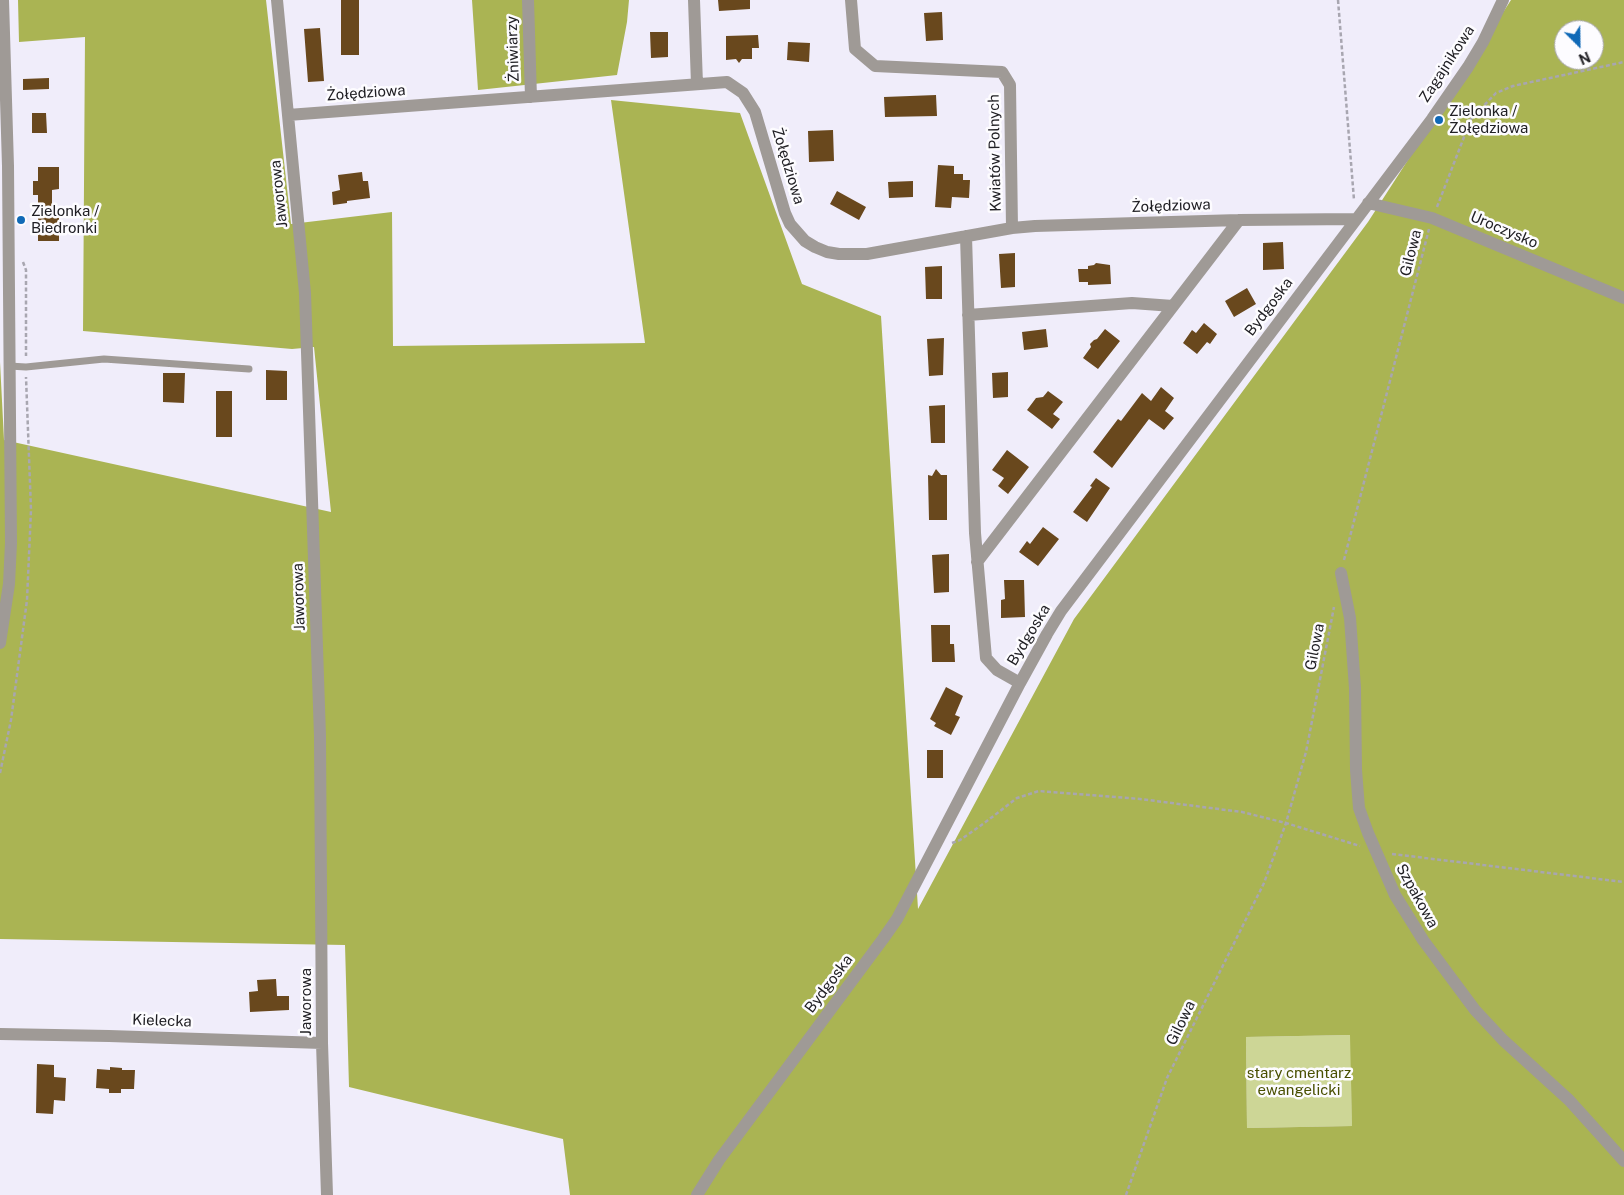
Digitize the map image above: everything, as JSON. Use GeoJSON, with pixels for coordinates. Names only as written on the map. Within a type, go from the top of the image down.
{"type":"FeatureCollection","features":[{"type":"Feature","properties":{"kind":"street"},"geometry":{"type":"LineString","coordinates":[[0,643],[10,584],[8,166],[3,0]]}},
{"type":"Feature","properties":{"kind":"street","name":"Jaworowa"},"geometry":{"type":"LineString","coordinates":[[277,0],[305,293],[320,736],[322,1043],[327,1195]]}},
{"type":"Feature","properties":{"kind":"street","name":"Żniwiarzy"},"geometry":{"type":"LineString","coordinates":[[528,0],[531,97]]}},
{"type":"Feature","properties":{"kind":"street"},"geometry":{"type":"LineString","coordinates":[[694,0],[697,84]]}},
{"type":"Feature","properties":{"kind":"street","name":"Kwiatów Polnych"},"geometry":{"type":"LineString","coordinates":[[851,0],[855,49],[875,66],[1002,72],[1010,85],[1012,228]]}},
{"type":"Feature","properties":{"kind":"street","name":"Zagajnikowa"},"geometry":{"type":"LineString","coordinates":[[1432,119],[1483,42],[1503,0]]}},
{"type":"Feature","properties":{"kind":"street","name":"Żołędziowa"},"geometry":{"type":"LineString","coordinates":[[288,115],[727,82],[743,93],[755,112],[785,213],[797,232],[805,241],[827,252],[853,255],[1012,228],[1239,220],[1356,219]]}},
{"type":"Feature","properties":{"kind":"street","name":"Bydgoska"},"geometry":{"type":"LineString","coordinates":[[697,1195],[719,1160],[883,940],[936,847],[1020,683],[1061,611],[1432,119]]}},
{"type":"Feature","properties":{"kind":"street","name":"Uroczysko"},"geometry":{"type":"LineString","coordinates":[[1368,203],[1432,218],[1624,298]]}},
{"type":"Feature","properties":{"kind":"street"},"geometry":{"type":"LineString","coordinates":[[977,562],[1239,220]]}},
{"type":"Feature","properties":{"kind":"street"},"geometry":{"type":"LineString","coordinates":[[966,236],[975,533],[986,658],[997,670],[1020,683]]}},
{"type":"Feature","properties":{"kind":"street"},"geometry":{"type":"LineString","coordinates":[[968,315],[1132,303],[1173,306]]}},
{"type":"Feature","properties":{"kind":"street","name":"Szpakowa"},"geometry":{"type":"LineString","coordinates":[[1341,573],[1350,618],[1355,688],[1358,792],[1363,821],[1394,895],[1423,940],[1475,1010],[1502,1040],[1569,1100],[1624,1161]]}},
{"type":"Feature","properties":{"kind":"street","name":"Kielecka"},"geometry":{"type":"LineString","coordinates":[[0,1034],[322,1043]]}},
{"type":"Feature","properties":{"kind":"lane"},"geometry":{"type":"LineString","coordinates":[[9,366],[26,367],[104,359],[249,369]]}},
{"type":"Feature","properties":{"kind":"path"},"geometry":{"type":"LineString","coordinates":[[1338,0],[1356,219]]}},
{"type":"Feature","properties":{"kind":"path"},"geometry":{"type":"LineString","coordinates":[[1446,98],[1467,112],[1471,119],[1496,93],[1513,86],[1624,62]]}},
{"type":"Feature","properties":{"kind":"path","name":"Gilowa"},"geometry":{"type":"LineString","coordinates":[[1341,573],[1432,218],[1471,119]]}},
{"type":"Feature","properties":{"kind":"path","name":"Gilowa"},"geometry":{"type":"LineString","coordinates":[[1126,1195],[1167,1078],[1264,883],[1286,824],[1306,752],[1335,602]]}},
{"type":"Feature","properties":{"kind":"path"},"geometry":{"type":"LineString","coordinates":[[936,847],[960,840],[1017,798],[1039,792],[1140,799],[1232,811],[1286,824],[1376,852],[1624,882]]}},
{"type":"Feature","properties":{"kind":"green space"},"geometry":{"type":"Polygon","coordinates":[[[18,0],[266,0],[291,224],[392,212],[393,346],[645,343],[611,100],[740,113],[802,284],[881,316],[918,909],[1074,619],[1368,222],[1511,0],[1624,0],[1624,1195],[570,1195],[563,1139],[349,1087],[345,945],[0,939],[0,362],[4,440],[331,512],[314,347],[292,349],[83,331],[85,37],[19,42],[18,0]],[[1350,1035],[1246,1037],[1247,1128],[1352,1126],[1350,1035]]]}},
{"type":"Feature","properties":{"kind":"green space"},"geometry":{"type":"Polygon","coordinates":[[[472,0],[629,0],[627,22],[617,75],[478,90],[472,0]]]}},
{"type":"Feature","properties":{"kind":"green space","name":"stary cmentarz ewangelicki"},"geometry":{"type":"Polygon","coordinates":[[[1351,1035],[1352,1126],[1247,1128],[1246,1037],[1351,1035]]]}},
{"type":"Feature","properties":{"kind":"building"},"geometry":{"type":"Polygon","coordinates":[[[341,0],[359,0],[359,55],[341,55],[341,0]]]}},
{"type":"Feature","properties":{"kind":"building"},"geometry":{"type":"Polygon","coordinates":[[[718,0],[750,0],[750,9],[719,11],[718,0]]]}},
{"type":"Feature","properties":{"kind":"building"},"geometry":{"type":"Polygon","coordinates":[[[942,12],[943,40],[926,41],[924,13],[942,12]]]}},
{"type":"Feature","properties":{"kind":"building"},"geometry":{"type":"Polygon","coordinates":[[[320,28],[324,81],[308,82],[304,29],[320,28]]]}},
{"type":"Feature","properties":{"kind":"building"},"geometry":{"type":"Polygon","coordinates":[[[650,32],[668,32],[668,57],[651,58],[650,32]]]}},
{"type":"Feature","properties":{"kind":"building"},"geometry":{"type":"Polygon","coordinates":[[[758,35],[759,48],[752,48],[752,59],[742,59],[739,63],[736,59],[726,60],[726,36],[758,35]]]}},
{"type":"Feature","properties":{"kind":"building"},"geometry":{"type":"Polygon","coordinates":[[[788,42],[810,43],[809,62],[787,60],[788,42]]]}},
{"type":"Feature","properties":{"kind":"building"},"geometry":{"type":"Polygon","coordinates":[[[49,78],[49,89],[23,90],[23,79],[49,78]]]}},
{"type":"Feature","properties":{"kind":"building"},"geometry":{"type":"Polygon","coordinates":[[[936,95],[937,116],[885,117],[884,97],[936,95]]]}},
{"type":"Feature","properties":{"kind":"building"},"geometry":{"type":"Polygon","coordinates":[[[32,113],[46,113],[47,133],[32,133],[32,113]]]}},
{"type":"Feature","properties":{"kind":"building"},"geometry":{"type":"Polygon","coordinates":[[[833,130],[834,161],[809,162],[808,131],[833,130]]]}},
{"type":"Feature","properties":{"kind":"building"},"geometry":{"type":"Polygon","coordinates":[[[938,165],[954,166],[954,174],[963,174],[963,180],[970,180],[969,198],[952,197],[951,208],[935,207],[938,165]]]}},
{"type":"Feature","properties":{"kind":"building"},"geometry":{"type":"Polygon","coordinates":[[[38,167],[59,167],[59,189],[52,190],[52,212],[59,212],[59,241],[38,241],[38,195],[33,195],[33,181],[38,181],[38,167]]]}},
{"type":"Feature","properties":{"kind":"building"},"geometry":{"type":"Polygon","coordinates":[[[362,172],[363,181],[368,181],[370,198],[333,205],[332,192],[340,190],[338,175],[362,172]]]}},
{"type":"Feature","properties":{"kind":"building"},"geometry":{"type":"Polygon","coordinates":[[[913,181],[913,197],[889,198],[888,182],[913,181]]]}},
{"type":"Feature","properties":{"kind":"building"},"geometry":{"type":"Polygon","coordinates":[[[837,191],[866,207],[859,220],[830,204],[837,191]]]}},
{"type":"Feature","properties":{"kind":"building"},"geometry":{"type":"Polygon","coordinates":[[[1283,242],[1284,269],[1263,270],[1263,243],[1283,242]]]}},
{"type":"Feature","properties":{"kind":"building"},"geometry":{"type":"Polygon","coordinates":[[[1015,253],[1015,287],[1001,288],[999,254],[1015,253]]]}},
{"type":"Feature","properties":{"kind":"building"},"geometry":{"type":"Polygon","coordinates":[[[1096,263],[1110,265],[1111,284],[1088,285],[1088,282],[1079,282],[1078,269],[1088,269],[1088,266],[1096,263]]]}},
{"type":"Feature","properties":{"kind":"building"},"geometry":{"type":"Polygon","coordinates":[[[942,266],[942,299],[926,299],[925,267],[942,266]]]}},
{"type":"Feature","properties":{"kind":"building"},"geometry":{"type":"Polygon","coordinates":[[[1247,288],[1256,304],[1234,317],[1225,301],[1247,288]]]}},
{"type":"Feature","properties":{"kind":"building"},"geometry":{"type":"Polygon","coordinates":[[[1204,323],[1217,334],[1210,344],[1207,342],[1197,354],[1183,343],[1192,330],[1196,333],[1204,323]]]}},
{"type":"Feature","properties":{"kind":"building"},"geometry":{"type":"Polygon","coordinates":[[[1046,329],[1048,347],[1024,350],[1022,332],[1046,329]]]}},
{"type":"Feature","properties":{"kind":"building"},"geometry":{"type":"Polygon","coordinates":[[[1105,329],[1120,341],[1098,369],[1083,358],[1091,347],[1090,344],[1105,329]]]}},
{"type":"Feature","properties":{"kind":"building"},"geometry":{"type":"Polygon","coordinates":[[[944,338],[943,375],[929,376],[927,339],[944,338]]]}},
{"type":"Feature","properties":{"kind":"building"},"geometry":{"type":"Polygon","coordinates":[[[266,370],[287,371],[287,400],[266,400],[266,370]]]}},
{"type":"Feature","properties":{"kind":"building"},"geometry":{"type":"Polygon","coordinates":[[[1008,372],[1008,397],[993,398],[992,373],[1008,372]]]}},
{"type":"Feature","properties":{"kind":"building"},"geometry":{"type":"Polygon","coordinates":[[[163,373],[185,373],[184,403],[163,402],[163,373]]]}},
{"type":"Feature","properties":{"kind":"building"},"geometry":{"type":"Polygon","coordinates":[[[1161,387],[1174,398],[1165,411],[1174,418],[1164,430],[1149,419],[1112,468],[1093,452],[1118,419],[1121,421],[1142,393],[1151,401],[1161,387]]]}},
{"type":"Feature","properties":{"kind":"building"},"geometry":{"type":"Polygon","coordinates":[[[216,391],[232,391],[232,437],[216,437],[216,391]]]}},
{"type":"Feature","properties":{"kind":"building"},"geometry":{"type":"Polygon","coordinates":[[[1048,391],[1063,402],[1053,414],[1060,419],[1052,429],[1027,410],[1036,398],[1043,397],[1048,391]]]}},
{"type":"Feature","properties":{"kind":"building"},"geometry":{"type":"Polygon","coordinates":[[[945,405],[945,443],[931,443],[929,406],[945,405]]]}},
{"type":"Feature","properties":{"kind":"building"},"geometry":{"type":"Polygon","coordinates":[[[1007,450],[1029,467],[1008,494],[998,486],[1004,478],[992,470],[1007,450]]]}},
{"type":"Feature","properties":{"kind":"building"},"geometry":{"type":"Polygon","coordinates":[[[936,469],[941,475],[947,475],[947,520],[929,520],[928,475],[932,476],[936,469]]]}},
{"type":"Feature","properties":{"kind":"building"},"geometry":{"type":"Polygon","coordinates":[[[1096,478],[1110,488],[1087,522],[1073,512],[1092,487],[1090,486],[1096,478]]]}},
{"type":"Feature","properties":{"kind":"building"},"geometry":{"type":"Polygon","coordinates":[[[1043,527],[1059,539],[1038,566],[1019,552],[1027,541],[1030,544],[1043,527]]]}},
{"type":"Feature","properties":{"kind":"building"},"geometry":{"type":"Polygon","coordinates":[[[949,554],[949,592],[934,593],[932,555],[949,554]]]}},
{"type":"Feature","properties":{"kind":"building"},"geometry":{"type":"Polygon","coordinates":[[[1004,580],[1024,580],[1025,617],[1001,618],[1001,600],[1005,599],[1004,580]]]}},
{"type":"Feature","properties":{"kind":"building"},"geometry":{"type":"Polygon","coordinates":[[[931,625],[950,625],[950,644],[954,644],[955,662],[932,662],[931,625]]]}},
{"type":"Feature","properties":{"kind":"building"},"geometry":{"type":"Polygon","coordinates":[[[946,687],[963,696],[955,715],[960,717],[951,735],[934,726],[936,723],[930,719],[946,687]]]}},
{"type":"Feature","properties":{"kind":"building"},"geometry":{"type":"Polygon","coordinates":[[[927,750],[943,750],[943,778],[927,778],[927,750]]]}},
{"type":"Feature","properties":{"kind":"building"},"geometry":{"type":"Polygon","coordinates":[[[276,979],[277,996],[289,996],[289,1010],[250,1012],[249,992],[258,991],[257,980],[276,979]]]}},
{"type":"Feature","properties":{"kind":"building"},"geometry":{"type":"Polygon","coordinates":[[[37,1064],[54,1065],[54,1077],[66,1078],[65,1101],[54,1100],[53,1114],[36,1113],[37,1064]]]}},
{"type":"Feature","properties":{"kind":"building"},"geometry":{"type":"Polygon","coordinates":[[[110,1067],[122,1068],[122,1070],[135,1070],[134,1089],[121,1089],[121,1093],[109,1093],[109,1089],[96,1088],[97,1069],[110,1070],[110,1067]]]}},
{"type":"Feature","properties":{"kind":"place","name":"Zielonka / Żołędziowa"},"geometry":{"type":"Point","coordinates":[1439,120]}},
{"type":"Feature","properties":{"kind":"place","name":"Zielonka / Biedronki"},"geometry":{"type":"Point","coordinates":[21,220]}}]}
